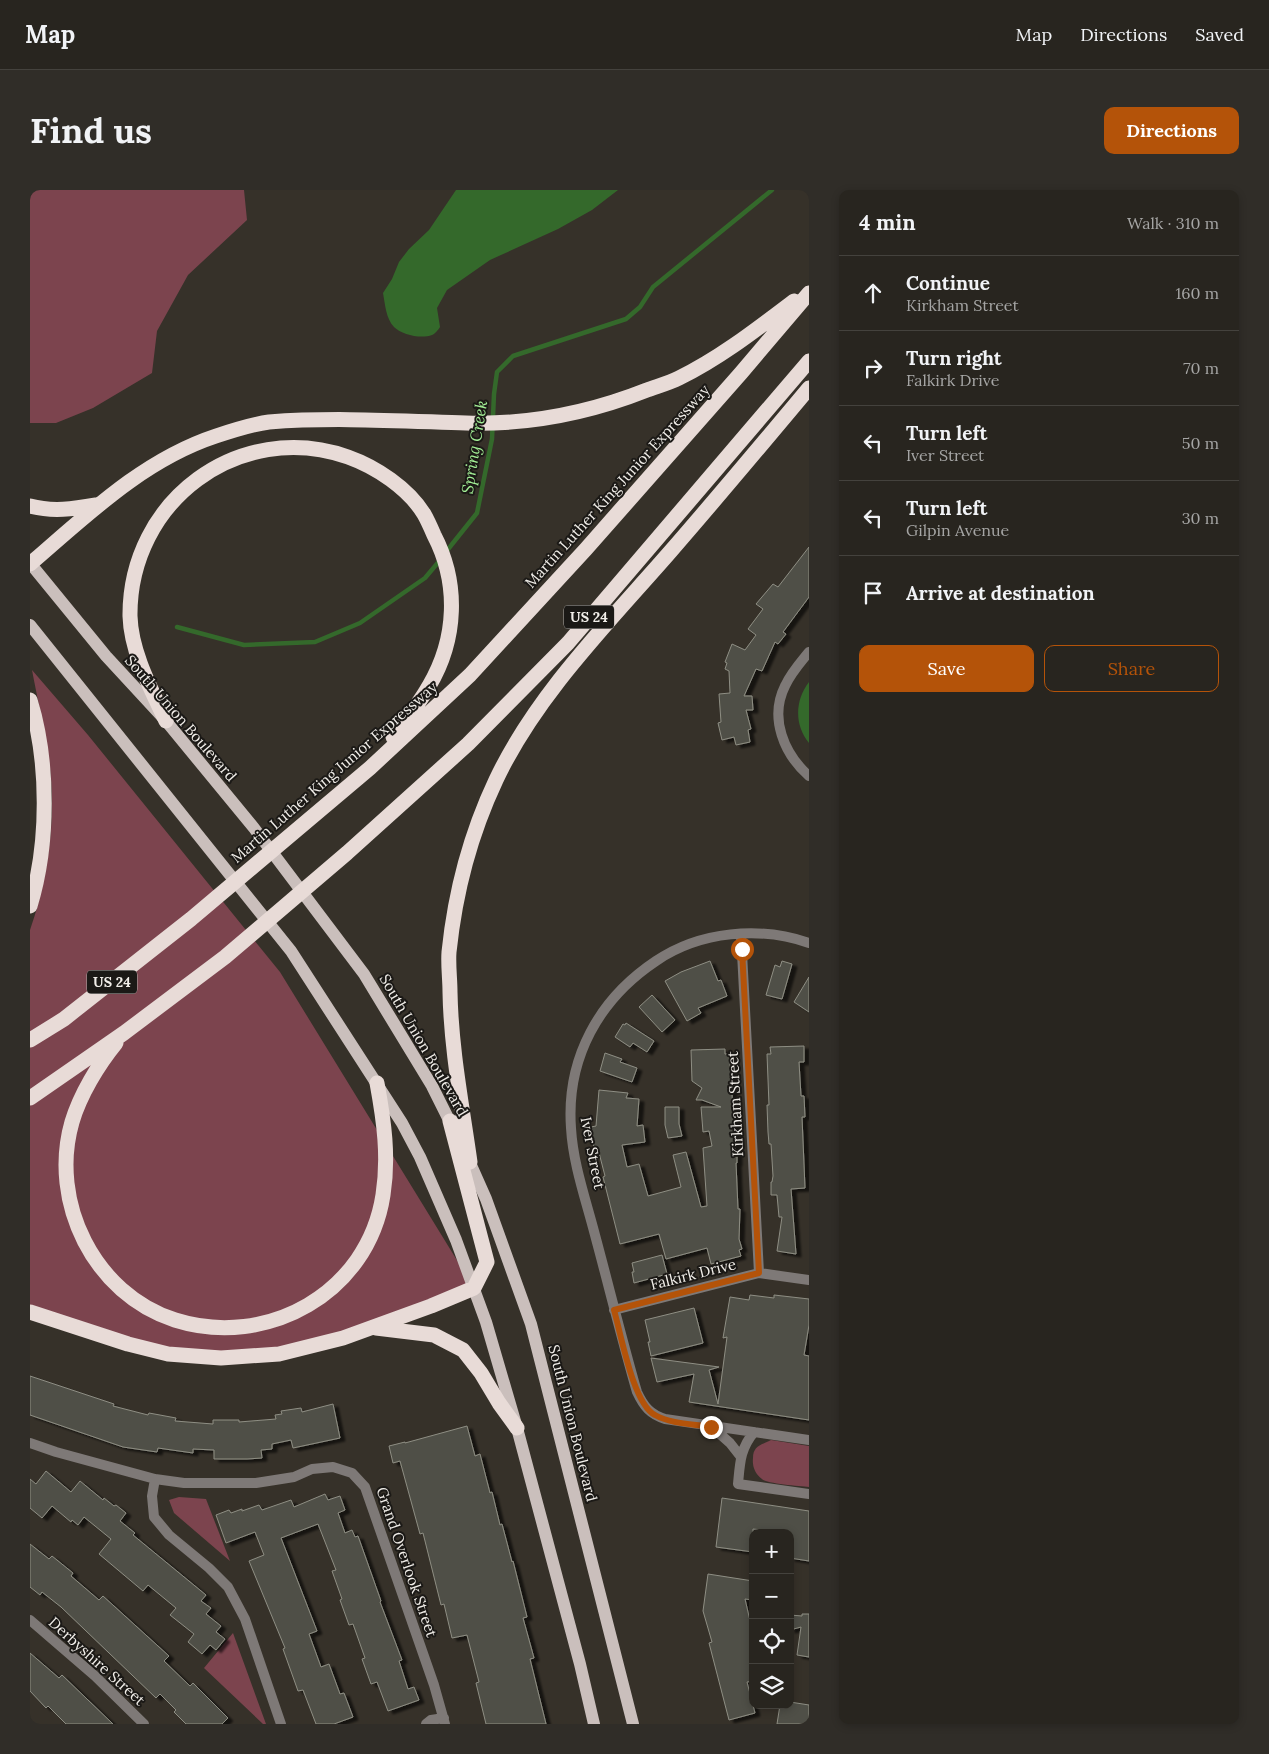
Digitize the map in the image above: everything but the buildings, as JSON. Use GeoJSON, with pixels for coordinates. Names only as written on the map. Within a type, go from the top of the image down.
{"type":"FeatureCollection","features":[{"type":"Feature","properties":{"kind":"highway"},"geometry":{"type":"LineString","coordinates":[[30,563],[96,505],[165,459],[215,436],[266,422],[421,421],[504,423],[540,419],[587,410],[619,401],[678,378],[742,340],[809,291]]}},
{"type":"Feature","properties":{"kind":"highway","name":"Martin Luther King Junior Expressway"},"geometry":{"type":"LineString","coordinates":[[30,1040],[64,1019],[191,919],[370,768],[470,675],[735,380],[809,291]]}},
{"type":"Feature","properties":{"kind":"highway","name":"US 24"},"geometry":{"type":"LineString","coordinates":[[30,1098],[124,1033],[224,957],[347,853],[468,744],[568,643],[809,361]]}},
{"type":"Feature","properties":{"kind":"highway"},"geometry":{"type":"LineString","coordinates":[[470,1162],[451,1029],[449,954],[460,890],[472,842],[496,780],[516,743],[576,659],[704,514],[809,388]]}},
{"type":"Feature","properties":{"kind":"highway"},"geometry":{"type":"LineString","coordinates":[[166,721],[141,664],[130,618],[134,576],[149,535],[172,501],[188,486],[210,470],[228,461],[251,453],[273,449],[324,450],[359,462],[378,471],[397,486],[423,514],[446,563],[452,599],[449,639],[444,655],[430,684],[370,768]]}},
{"type":"Feature","properties":{"kind":"highway"},"geometry":{"type":"LineString","coordinates":[[30,506],[40,509],[69,510],[96,505]]}},
{"type":"Feature","properties":{"kind":"highway"},"geometry":{"type":"LineString","coordinates":[[30,700],[40,748],[45,804],[42,845],[30,906]]}},
{"type":"Feature","properties":{"kind":"highway"},"geometry":{"type":"LineString","coordinates":[[124,1033],[110,1050],[89,1085],[72,1122],[67,1147],[67,1193],[82,1240],[110,1279],[130,1297],[151,1310],[195,1326],[238,1328],[282,1318],[302,1309],[317,1299],[333,1288],[346,1275],[369,1239],[383,1197],[386,1176],[385,1126],[377,1083]]}},
{"type":"Feature","properties":{"kind":"highway"},"geometry":{"type":"LineString","coordinates":[[30,1312],[128,1344],[168,1354],[221,1358],[279,1354],[342,1338],[431,1306],[474,1288],[487,1262],[450,1120]]}},
{"type":"Feature","properties":{"kind":"highway"},"geometry":{"type":"LineString","coordinates":[[372,1328],[434,1335],[463,1350],[481,1373],[517,1428]]}},
{"type":"Feature","properties":{"kind":"main road","name":"South Union Boulevard"},"geometry":{"type":"LineString","coordinates":[[30,563],[106,656],[166,721],[254,828],[364,974],[432,1086],[450,1120],[470,1162],[509,1261],[531,1324],[633,1724]]}},
{"type":"Feature","properties":{"kind":"main road"},"geometry":{"type":"LineString","coordinates":[[30,625],[291,951],[402,1123],[420,1158],[456,1240],[486,1322],[517,1428],[580,1664],[594,1724]]}},
{"type":"Feature","properties":{"kind":"street"},"geometry":{"type":"LineString","coordinates":[[809,652],[791,675],[784,688],[778,719],[788,752],[797,765],[809,776]]}},
{"type":"Feature","properties":{"kind":"street","name":"Iver Street"},"geometry":{"type":"LineString","coordinates":[[711,1427],[665,1419],[655,1415],[648,1410],[637,1392],[614,1310],[574,1150],[571,1129],[572,1091],[576,1068],[600,1014],[630,980],[664,955],[691,943],[721,936],[741,934],[785,936],[809,943]]}},
{"type":"Feature","properties":{"kind":"street","name":"Kirkham Street"},"geometry":{"type":"LineString","coordinates":[[741,934],[759,1273]]}},
{"type":"Feature","properties":{"kind":"street","name":"Falkirk Drive"},"geometry":{"type":"LineString","coordinates":[[614,1310],[759,1273],[809,1280]]}},
{"type":"Feature","properties":{"kind":"street"},"geometry":{"type":"LineString","coordinates":[[711,1427],[809,1440]]}},
{"type":"Feature","properties":{"kind":"street"},"geometry":{"type":"LineString","coordinates":[[711,1427],[730,1443],[740,1457]]}},
{"type":"Feature","properties":{"kind":"street"},"geometry":{"type":"LineString","coordinates":[[754,1432],[745,1443],[740,1457],[738,1484],[809,1494]]}},
{"type":"Feature","properties":{"kind":"street","name":"Grand Overlook Street"},"geometry":{"type":"LineString","coordinates":[[30,1443],[155,1479],[184,1482],[256,1483],[294,1477],[312,1469],[333,1467],[352,1473],[365,1487],[445,1721]]}},
{"type":"Feature","properties":{"kind":"street"},"geometry":{"type":"LineString","coordinates":[[155,1479],[152,1496],[154,1516],[169,1535],[209,1568],[228,1587],[245,1619],[281,1724]]}},
{"type":"Feature","properties":{"kind":"street","name":"Derbyshire Street"},"geometry":{"type":"LineString","coordinates":[[30,1620],[94,1676],[144,1724]]}},
{"type":"Feature","properties":{"kind":"street"},"geometry":{"type":"LineString","coordinates":[[426,1724],[431,1720],[445,1721]]}},
{"type":"Feature","properties":{"kind":"shaded area"},"geometry":{"type":"Polygon","coordinates":[[[30,190],[244,190],[247,220],[188,275],[157,331],[152,373],[93,408],[56,423],[30,423],[30,190]]]}},
{"type":"Feature","properties":{"kind":"shaded area"},"geometry":{"type":"Polygon","coordinates":[[[456,190],[618,190],[592,210],[558,229],[490,260],[447,290],[437,308],[440,327],[434,334],[423,337],[407,334],[397,330],[391,324],[386,311],[383,293],[392,279],[399,262],[409,249],[429,230],[456,190]]]}},
{"type":"Feature","properties":{"kind":"shaded area"},"geometry":{"type":"Polygon","coordinates":[[[32,670],[88,735],[280,972],[474,1288],[343,1338],[221,1358],[128,1344],[30,1312],[30,930],[46,869],[52,806],[48,755],[32,670]]]}},
{"type":"Feature","properties":{"kind":"shaded area"},"geometry":{"type":"Polygon","coordinates":[[[809,682],[809,743],[801,728],[798,712],[801,697],[809,682]]]}},
{"type":"Feature","properties":{"kind":"shaded area"},"geometry":{"type":"Polygon","coordinates":[[[771,1440],[809,1446],[809,1487],[765,1481],[758,1475],[754,1470],[753,1464],[754,1451],[758,1446],[771,1440]]]}},
{"type":"Feature","properties":{"kind":"shaded area"},"geometry":{"type":"Polygon","coordinates":[[[179,1497],[206,1499],[230,1561],[174,1513],[169,1500],[179,1497]]]}},
{"type":"Feature","properties":{"kind":"shaded area"},"geometry":{"type":"Polygon","coordinates":[[[233,1633],[266,1724],[263,1724],[204,1668],[233,1633]]]}},
{"type":"Feature","properties":{"kind":"waterway","name":"Spring Creek"},"geometry":{"type":"LineString","coordinates":[[445,553],[477,513],[492,439],[497,372],[513,356],[626,319],[640,307],[653,287],[772,190]]}},
{"type":"Feature","properties":{"kind":"waterway","name":"Spring Creek"},"geometry":{"type":"LineString","coordinates":[[177,627],[244,645],[315,642],[360,623],[425,578],[441,559]]}},
{"type":"Feature","properties":{"kind":"route"},"geometry":{"type":"LineString","coordinates":[[711,1427],[665,1419],[655,1415],[642,1403],[637,1392],[614,1310],[759,1273],[742,949]]}}]}
